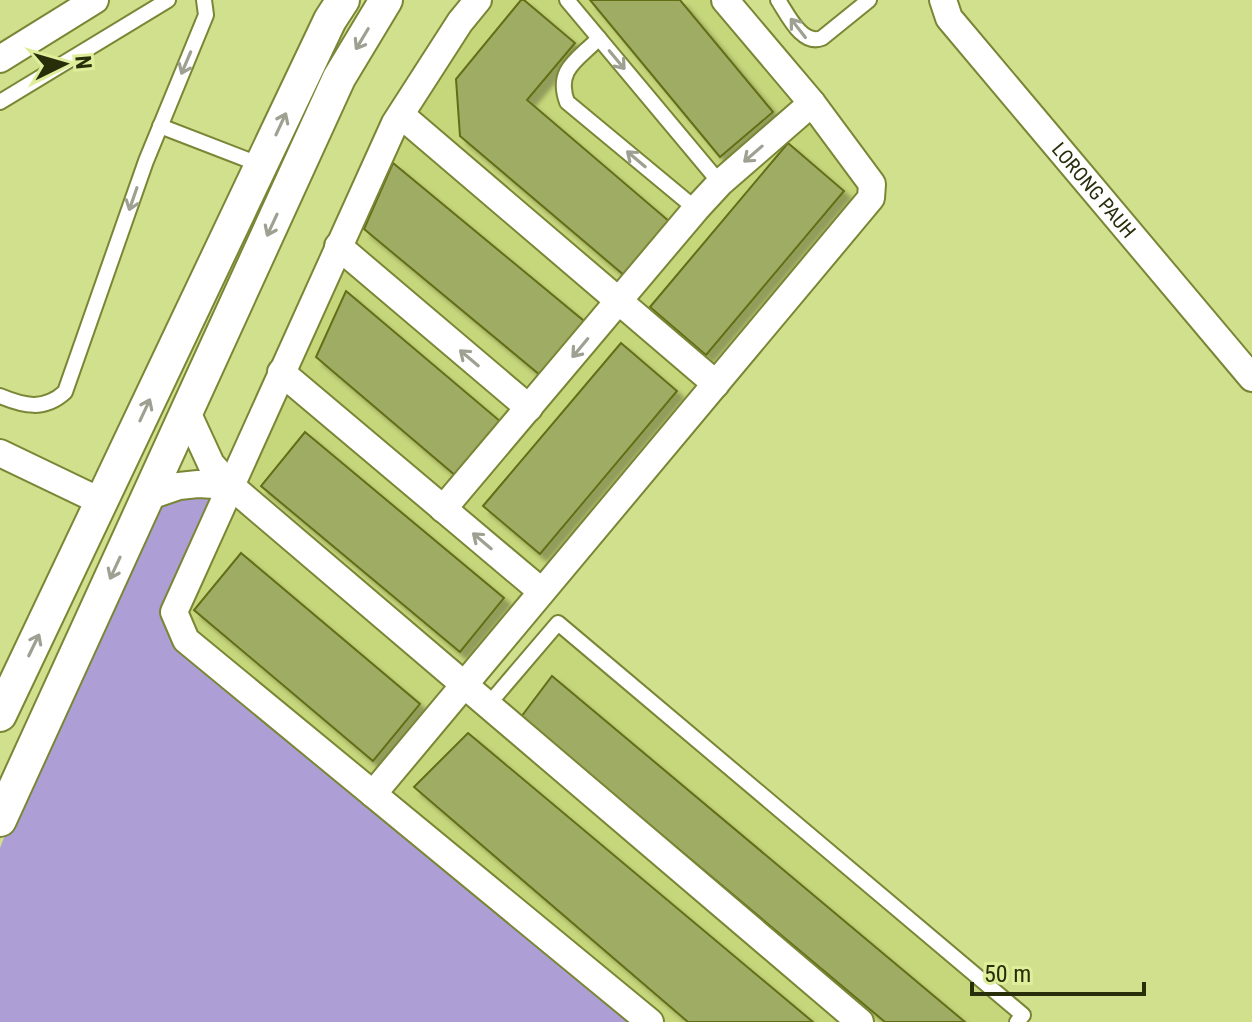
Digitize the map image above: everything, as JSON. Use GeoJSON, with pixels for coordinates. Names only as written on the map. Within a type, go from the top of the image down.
{"type":"FeatureCollection","features":[{"type":"Feature","properties":{"kind":"street"},"geometry":{"type":"LineString","coordinates":[[0,59],[95,0]]}},
{"type":"Feature","properties":{"kind":"street"},"geometry":{"type":"LineString","coordinates":[[0,820],[339,78],[386,0]]}},
{"type":"Feature","properties":{"kind":"street"},"geometry":{"type":"LineString","coordinates":[[478,0],[460,22],[401,115],[338,246],[174,612],[186,640],[650,1022]]}},
{"type":"Feature","properties":{"kind":"street"},"geometry":{"type":"LineString","coordinates":[[373,794],[871,198],[872,184],[812,103],[725,0]]}},
{"type":"Feature","properties":{"kind":"street","name":"LORONG PAUH"},"geometry":{"type":"LineString","coordinates":[[943,0],[949,18],[1252,378]]}},
{"type":"Feature","properties":{"kind":"street"},"geometry":{"type":"LineString","coordinates":[[0,715],[333,7]]}},
{"type":"Feature","properties":{"kind":"street"},"geometry":{"type":"LineString","coordinates":[[443,509],[696,209],[720,183],[812,103]]}},
{"type":"Feature","properties":{"kind":"street"},"geometry":{"type":"LineString","coordinates":[[401,115],[716,384]]}},
{"type":"Feature","properties":{"kind":"street"},"geometry":{"type":"LineString","coordinates":[[338,246],[529,408]]}},
{"type":"Feature","properties":{"kind":"street"},"geometry":{"type":"LineString","coordinates":[[281,372],[541,591]]}},
{"type":"Feature","properties":{"kind":"street"},"geometry":{"type":"LineString","coordinates":[[187,412],[211,464],[231,486],[860,1022]]}},
{"type":"Feature","properties":{"kind":"street"},"geometry":{"type":"LineString","coordinates":[[0,453],[102,502]]}},
{"type":"Feature","properties":{"kind":"street"},"geometry":{"type":"LineString","coordinates":[[147,497],[179,486],[231,486]]}},
{"type":"Feature","properties":{"kind":"lane"},"geometry":{"type":"LineString","coordinates":[[0,102],[168,0]]}},
{"type":"Feature","properties":{"kind":"lane"},"geometry":{"type":"LineString","coordinates":[[0,396],[24,406],[41,405],[55,401],[65,392],[160,126],[206,15],[204,0]]}},
{"type":"Feature","properties":{"kind":"lane"},"geometry":{"type":"LineString","coordinates":[[567,0],[720,183]]}},
{"type":"Feature","properties":{"kind":"lane"},"geometry":{"type":"LineString","coordinates":[[778,0],[805,38],[815,41],[869,0]]}},
{"type":"Feature","properties":{"kind":"lane"},"geometry":{"type":"LineString","coordinates":[[599,38],[565,72],[562,87],[567,102],[696,209]]}},
{"type":"Feature","properties":{"kind":"lane"},"geometry":{"type":"LineString","coordinates":[[160,126],[261,165]]}},
{"type":"Feature","properties":{"kind":"lane"},"geometry":{"type":"LineString","coordinates":[[488,705],[558,623],[1023,1015],[1017,1022]]}},
{"type":"Feature","properties":{"kind":"shaded area"},"geometry":{"type":"Polygon","coordinates":[[[483,0],[733,0],[871,198],[464,685],[487,705],[558,623],[1023,1015],[1017,1022],[650,1022],[177,625],[395,123],[483,0]]]}},
{"type":"Feature","properties":{"kind":"shaded area"},"geometry":{"type":"Polygon","coordinates":[[[231,486],[177,625],[650,1022],[0,1022],[0,848],[86,631],[147,497],[231,486]]]}},
{"type":"Feature","properties":{"kind":"building"},"geometry":{"type":"Polygon","coordinates":[[[521,0],[575,43],[527,100],[670,222],[625,276],[460,136],[456,79],[521,0]]]}},
{"type":"Feature","properties":{"kind":"building"},"geometry":{"type":"Polygon","coordinates":[[[590,0],[680,0],[773,112],[720,157],[590,0]]]}},
{"type":"Feature","properties":{"kind":"building"},"geometry":{"type":"Polygon","coordinates":[[[788,143],[844,191],[706,355],[650,307],[788,143]]]}},
{"type":"Feature","properties":{"kind":"building"},"geometry":{"type":"Polygon","coordinates":[[[393,163],[584,321],[540,375],[364,229],[393,163]]]}},
{"type":"Feature","properties":{"kind":"building"},"geometry":{"type":"Polygon","coordinates":[[[346,291],[501,422],[456,476],[316,357],[346,291]]]}},
{"type":"Feature","properties":{"kind":"building"},"geometry":{"type":"Polygon","coordinates":[[[621,343],[677,391],[540,554],[483,506],[621,343]]]}},
{"type":"Feature","properties":{"kind":"building"},"geometry":{"type":"Polygon","coordinates":[[[305,432],[504,598],[460,652],[261,486],[305,432]]]}},
{"type":"Feature","properties":{"kind":"building"},"geometry":{"type":"Polygon","coordinates":[[[241,553],[420,704],[373,761],[194,610],[241,553]]]}},
{"type":"Feature","properties":{"kind":"building"},"geometry":{"type":"Polygon","coordinates":[[[552,676],[965,1022],[885,1022],[521,717],[552,676]]]}},
{"type":"Feature","properties":{"kind":"building"},"geometry":{"type":"Polygon","coordinates":[[[468,733],[813,1022],[688,1022],[414,787],[468,733]]]}}]}
